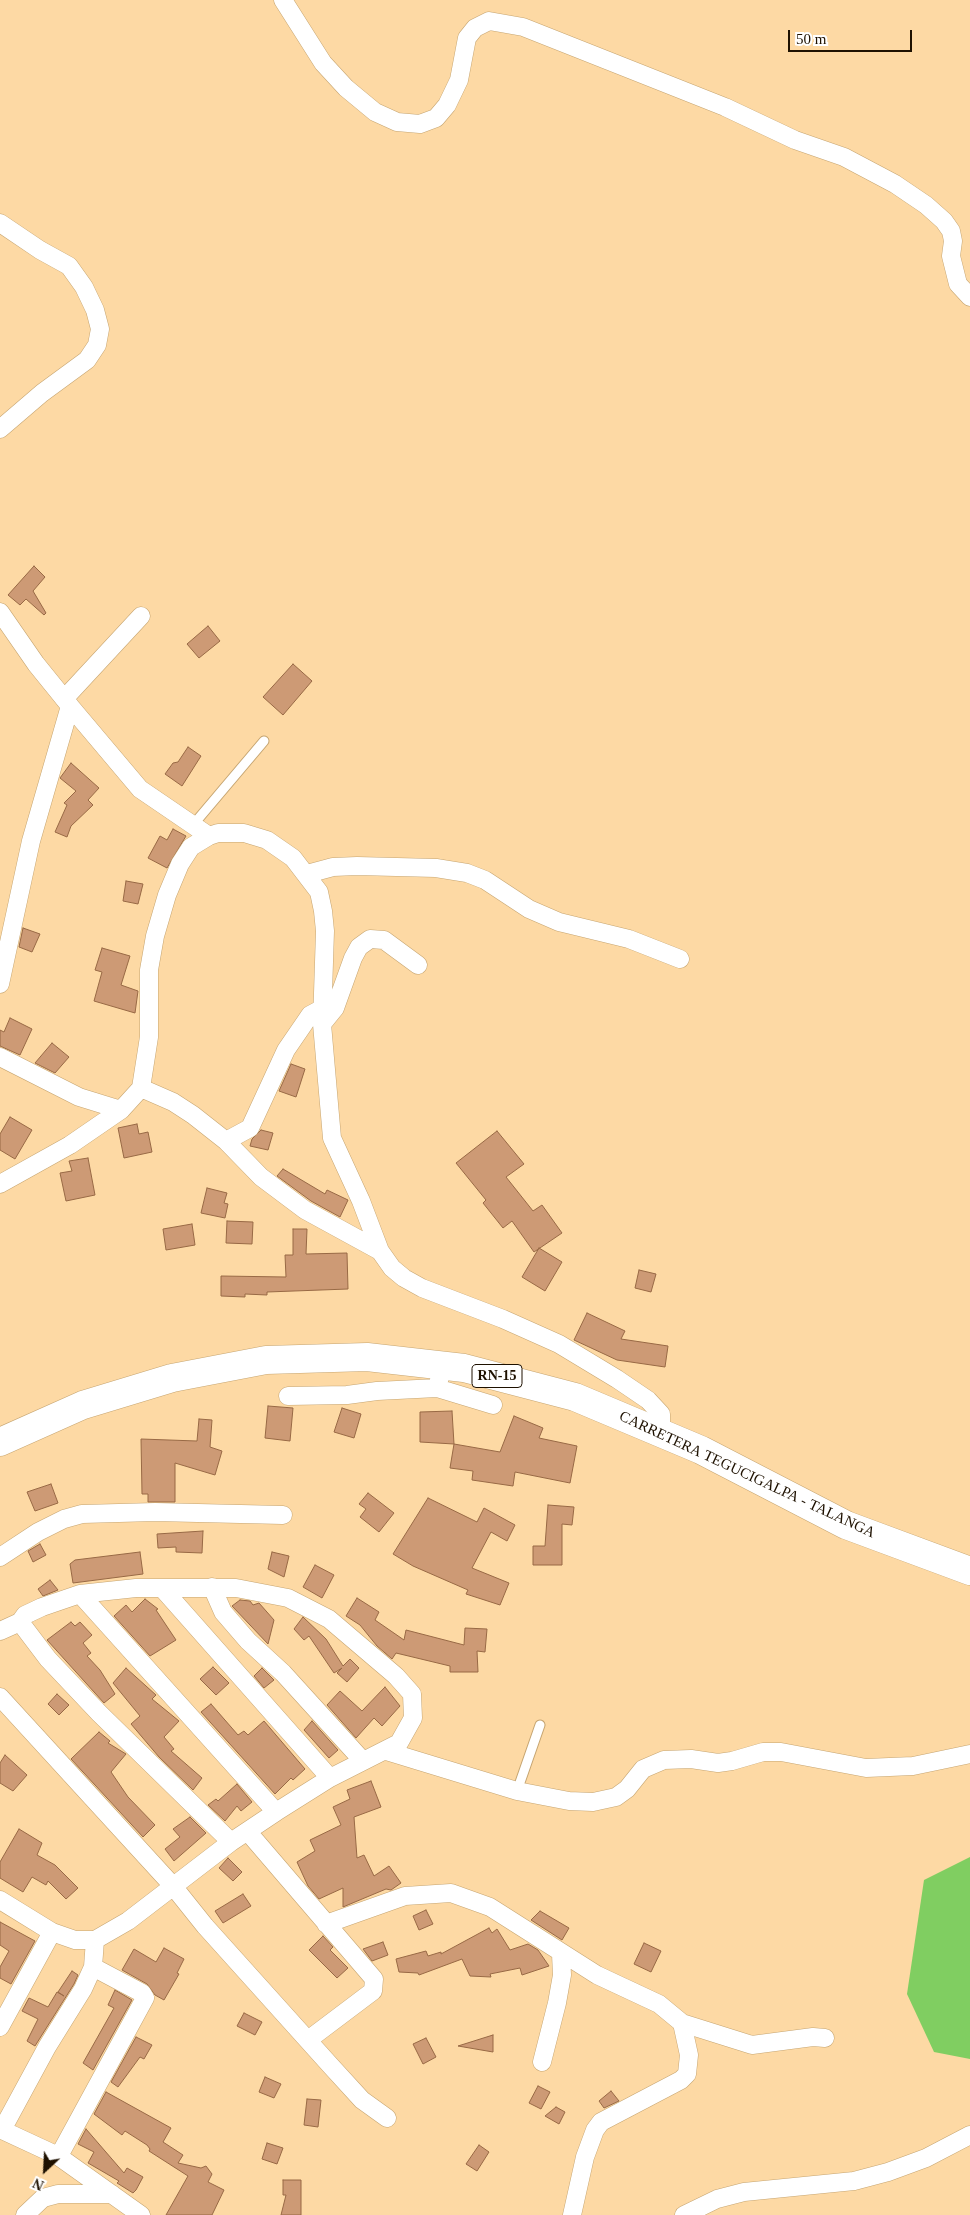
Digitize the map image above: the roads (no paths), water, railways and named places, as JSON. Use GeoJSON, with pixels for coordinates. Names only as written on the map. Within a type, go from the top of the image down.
{"type":"FeatureCollection","features":[{"type":"Feature","properties":{"kind":"main road","name":"CARRETERA TEGUCIGALPA - TALANGA"},"geometry":{"type":"LineString","coordinates":[[0,1442],[83,1406],[172,1378],[266,1360],[367,1357],[440,1377],[464,1368],[575,1397],[661,1431],[846,1525],[970,1571]]}},
{"type":"Feature","properties":{"kind":"street"},"geometry":{"type":"LineString","coordinates":[[283,0],[323,63],[346,88],[375,112],[397,122],[420,124],[436,118],[447,105],[459,80],[467,38],[475,28],[489,21],[523,27],[725,107],[795,140],[844,157],[895,184],[926,205],[944,221],[951,231],[953,241],[951,256],[958,284],[970,297]]}},
{"type":"Feature","properties":{"kind":"street"},"geometry":{"type":"LineString","coordinates":[[0,223],[40,250],[69,266],[84,287],[95,310],[100,329],[97,345],[88,360],[42,393],[0,429]]}},
{"type":"Feature","properties":{"kind":"street"},"geometry":{"type":"LineString","coordinates":[[0,612],[36,664],[140,790],[209,836]]}},
{"type":"Feature","properties":{"kind":"street"},"geometry":{"type":"LineString","coordinates":[[0,984],[31,841],[67,702],[141,616]]}},
{"type":"Feature","properties":{"kind":"street"},"geometry":{"type":"LineString","coordinates":[[0,1184],[70,1145],[121,1110],[141,1088],[148,1037],[149,970],[155,936],[167,895],[180,864],[191,847],[218,833],[244,833],[267,840],[293,858],[319,892],[324,911],[323,1016],[334,1146],[361,1201],[380,1251],[392,1268],[404,1278],[422,1288],[503,1319],[559,1344],[617,1379],[648,1400],[661,1414],[661,1431]]}},
{"type":"Feature","properties":{"kind":"street"},"geometry":{"type":"LineString","coordinates":[[307,874],[333,867],[357,866],[436,868],[467,873],[485,880],[529,909],[559,922],[629,938],[680,959]]}},
{"type":"Feature","properties":{"kind":"street"},"geometry":{"type":"LineString","coordinates":[[226,1141],[250,1128],[286,1050],[310,1015],[323,1016],[335,1008],[359,946],[370,939],[384,940],[418,965]]}},
{"type":"Feature","properties":{"kind":"street"},"geometry":{"type":"LineString","coordinates":[[0,1056],[79,1097],[121,1110]]}},
{"type":"Feature","properties":{"kind":"street"},"geometry":{"type":"LineString","coordinates":[[141,1088],[173,1102],[226,1141],[261,1177],[305,1210],[380,1251]]}},
{"type":"Feature","properties":{"kind":"street"},"geometry":{"type":"LineString","coordinates":[[288,1396],[347,1395],[378,1391],[440,1377],[493,1405]]}},
{"type":"Feature","properties":{"kind":"street"},"geometry":{"type":"LineString","coordinates":[[0,1558],[38,1532],[64,1519],[82,1514],[155,1512],[283,1515]]}},
{"type":"Feature","properties":{"kind":"street"},"geometry":{"type":"LineString","coordinates":[[212,1587],[223,1612],[362,1760]]}},
{"type":"Feature","properties":{"kind":"street"},"geometry":{"type":"LineString","coordinates":[[0,1631],[20,1622],[25,1615],[42,1606],[80,1594],[136,1588],[212,1587],[257,1590],[288,1598],[311,1608],[341,1628],[396,1676],[412,1694],[413,1718],[400,1743],[386,1751],[362,1760],[276,1812],[231,1842],[128,1922],[95,1940],[75,1940],[52,1932],[0,1900]]}},
{"type":"Feature","properties":{"kind":"street"},"geometry":{"type":"LineString","coordinates":[[162,1588],[330,1778]]}},
{"type":"Feature","properties":{"kind":"street"},"geometry":{"type":"LineString","coordinates":[[80,1594],[276,1812]]}},
{"type":"Feature","properties":{"kind":"street"},"geometry":{"type":"LineString","coordinates":[[20,1622],[48,1659],[99,1713],[231,1842]]}},
{"type":"Feature","properties":{"kind":"street"},"geometry":{"type":"LineString","coordinates":[[0,1697],[173,1886],[204,1926],[362,2100],[387,2118]]}},
{"type":"Feature","properties":{"kind":"street"},"geometry":{"type":"LineString","coordinates":[[386,1751],[517,1791],[569,1801],[605,1800],[616,1797],[627,1789],[643,1769],[658,1762],[691,1759],[718,1763],[763,1752],[799,1754],[852,1768],[866,1768],[913,1766],[970,1754]]}},
{"type":"Feature","properties":{"kind":"street"},"geometry":{"type":"LineString","coordinates":[[248,1832],[374,1979],[373,1991],[308,2040]]}},
{"type":"Feature","properties":{"kind":"street"},"geometry":{"type":"LineString","coordinates":[[326,1924],[405,1896],[451,1893],[490,1907],[561,1954],[597,1975],[659,2004],[682,2023],[752,2045],[813,2037],[826,2038]]}},
{"type":"Feature","properties":{"kind":"street"},"geometry":{"type":"LineString","coordinates":[[0,2027],[52,1932]]}},
{"type":"Feature","properties":{"kind":"street"},"geometry":{"type":"LineString","coordinates":[[95,1940],[93,1967],[83,1989],[47,2047],[1,2129],[58,2156],[136,2213]]}},
{"type":"Feature","properties":{"kind":"street"},"geometry":{"type":"LineString","coordinates":[[542,2062],[562,1975],[561,1954]]}},
{"type":"Feature","properties":{"kind":"street"},"geometry":{"type":"LineString","coordinates":[[58,2156],[145,1998],[142,1993],[93,1967]]}},
{"type":"Feature","properties":{"kind":"street"},"geometry":{"type":"LineString","coordinates":[[572,2215],[585,2157],[595,2130],[601,2122],[681,2080],[687,2074],[689,2055],[682,2023]]}},
{"type":"Feature","properties":{"kind":"street"},"geometry":{"type":"LineString","coordinates":[[684,2215],[717,2199],[744,2192],[854,2181],[888,2172],[926,2158],[970,2135]]}},
{"type":"Feature","properties":{"kind":"street"},"geometry":{"type":"LineString","coordinates":[[25,2215],[43,2198],[58,2194],[112,2194]]}},
{"type":"Feature","properties":{"kind":"lane"},"geometry":{"type":"LineString","coordinates":[[193,825],[264,742]]}},
{"type":"Feature","properties":{"kind":"lane"},"geometry":{"type":"LineString","coordinates":[[517,1791],[540,1725]]}}]}
